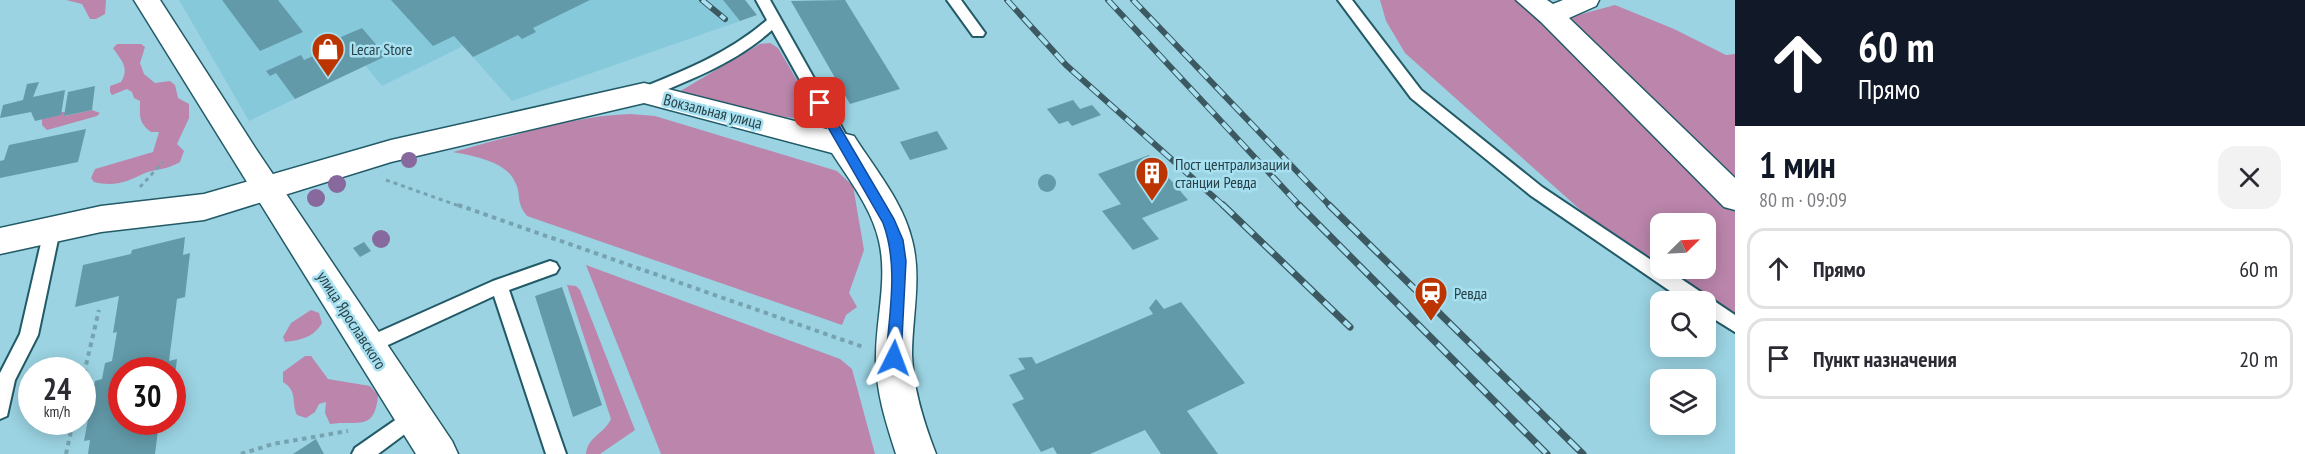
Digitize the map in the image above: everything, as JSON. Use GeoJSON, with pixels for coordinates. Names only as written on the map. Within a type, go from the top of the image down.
{"type":"FeatureCollection","features":[{"type":"Feature","properties":{"kind":"street","name":"улица Ярославского"},"geometry":{"type":"LineString","coordinates":[[147,0],[265,188],[438,454]]}},
{"type":"Feature","properties":{"kind":"street"},"geometry":{"type":"LineString","coordinates":[[1540,8],[1586,0]]}},
{"type":"Feature","properties":{"kind":"street"},"geometry":{"type":"LineString","coordinates":[[1540,8],[1735,198]]}},
{"type":"Feature","properties":{"kind":"street","name":"Вокзальная улица"},"geometry":{"type":"LineString","coordinates":[[265,188],[391,151],[644,93],[843,144]]}},
{"type":"Feature","properties":{"kind":"street"},"geometry":{"type":"LineString","coordinates":[[843,144],[890,222],[896,240],[899,261],[894,358],[902,410],[916,454]]}},
{"type":"Feature","properties":{"kind":"street"},"geometry":{"type":"LineString","coordinates":[[0,241],[101,219],[204,207],[265,188]]}},
{"type":"Feature","properties":{"kind":"lane"},"geometry":{"type":"LineString","coordinates":[[762,0],[843,144]]}},
{"type":"Feature","properties":{"kind":"lane"},"geometry":{"type":"LineString","coordinates":[[954,0],[978,33]]}},
{"type":"Feature","properties":{"kind":"lane"},"geometry":{"type":"LineString","coordinates":[[1345,0],[1416,94],[1536,191],[1685,291]]}},
{"type":"Feature","properties":{"kind":"lane"},"geometry":{"type":"LineString","coordinates":[[644,93],[723,59],[747,44],[774,21]]}},
{"type":"Feature","properties":{"kind":"lane"},"geometry":{"type":"LineString","coordinates":[[0,410],[2,385],[29,335],[52,230]]}},
{"type":"Feature","properties":{"kind":"lane"},"geometry":{"type":"LineString","coordinates":[[369,345],[500,286],[549,268]]}},
{"type":"Feature","properties":{"kind":"lane"},"geometry":{"type":"LineString","coordinates":[[500,286],[556,454]]}},
{"type":"Feature","properties":{"kind":"lane"},"geometry":{"type":"LineString","coordinates":[[1716,312],[1735,324]]}},
{"type":"Feature","properties":{"kind":"lane"},"geometry":{"type":"LineString","coordinates":[[362,454],[414,416]]}},
{"type":"Feature","properties":{"kind":"path"},"geometry":{"type":"LineString","coordinates":[[342,165],[511,222],[894,358]]}},
{"type":"Feature","properties":{"kind":"path"},"geometry":{"type":"LineString","coordinates":[[88,357],[99,310]]}},
{"type":"Feature","properties":{"kind":"path"},"geometry":{"type":"LineString","coordinates":[[241,454],[273,444],[348,430]]}},
{"type":"Feature","properties":{"kind":"path"},"geometry":{"type":"LineString","coordinates":[[66,454],[70,435]]}},
{"type":"Feature","properties":{"kind":"shaded area"},"geometry":{"type":"Polygon","coordinates":[[[66,0],[106,0],[105,14],[96,19],[90,19],[82,4],[66,0]]]}},
{"type":"Feature","properties":{"kind":"shaded area"},"geometry":{"type":"Polygon","coordinates":[[[179,0],[723,0],[740,21],[512,101],[463,46],[382,86],[365,65],[249,121],[179,0]]]}},
{"type":"Feature","properties":{"kind":"shaded area"},"geometry":{"type":"Polygon","coordinates":[[[1380,0],[1516,0],[1545,23],[1735,212],[1735,317],[1716,304],[1716,291],[1696,291],[1678,279],[1716,279],[1716,213],[1650,213],[1650,260],[1594,222],[1405,53],[1386,21],[1380,0]]]}},
{"type":"Feature","properties":{"kind":"shaded area"},"geometry":{"type":"Polygon","coordinates":[[[1615,5],[1674,29],[1726,55],[1735,54],[1735,186],[1567,18],[1615,5]]]}},
{"type":"Feature","properties":{"kind":"shaded area"},"geometry":{"type":"Polygon","coordinates":[[[770,43],[778,48],[817,114],[815,118],[805,119],[746,110],[677,93],[760,44],[770,43]]]}},
{"type":"Feature","properties":{"kind":"shaded area"},"geometry":{"type":"Polygon","coordinates":[[[117,44],[141,44],[145,47],[140,63],[144,74],[155,83],[170,81],[175,85],[178,98],[189,104],[189,118],[177,144],[184,151],[180,162],[120,183],[108,184],[94,182],[91,178],[95,169],[153,152],[159,132],[151,132],[144,125],[140,115],[140,101],[134,98],[132,92],[127,89],[112,95],[110,92],[110,86],[121,82],[125,72],[113,48],[117,44]]]}},
{"type":"Feature","properties":{"kind":"shaded area"},"geometry":{"type":"Polygon","coordinates":[[[92,110],[100,113],[97,116],[47,130],[42,125],[42,119],[60,115],[61,112],[65,112],[65,116],[92,110]]]}},
{"type":"Feature","properties":{"kind":"shaded area"},"geometry":{"type":"Polygon","coordinates":[[[630,114],[655,116],[837,171],[853,186],[864,250],[849,293],[857,307],[846,315],[842,325],[527,216],[521,206],[511,175],[497,164],[453,152],[563,123],[630,114]]]}},
{"type":"Feature","properties":{"kind":"shaded area"},"geometry":{"type":"Polygon","coordinates":[[[586,265],[840,359],[852,369],[875,454],[661,454],[586,265]]]}},
{"type":"Feature","properties":{"kind":"shaded area"},"geometry":{"type":"Polygon","coordinates":[[[567,285],[576,286],[580,290],[635,430],[600,454],[586,454],[587,448],[611,419],[567,285]]]}},
{"type":"Feature","properties":{"kind":"shaded area"},"geometry":{"type":"Polygon","coordinates":[[[311,310],[319,313],[322,323],[319,328],[306,337],[285,342],[283,337],[291,323],[311,310]]]}},
{"type":"Feature","properties":{"kind":"shaded area"},"geometry":{"type":"Polygon","coordinates":[[[305,356],[311,356],[328,379],[370,386],[378,395],[373,415],[363,422],[330,424],[325,413],[326,402],[319,404],[315,412],[306,418],[297,415],[291,389],[283,382],[283,372],[305,356]]]}},
{"type":"Feature","properties":{"kind":"building"},"geometry":{"type":"Polygon","coordinates":[[[222,0],[278,0],[303,32],[260,51],[222,0]]]}},
{"type":"Feature","properties":{"kind":"building"},"geometry":{"type":"Polygon","coordinates":[[[391,0],[590,0],[533,28],[536,32],[522,39],[518,35],[473,57],[454,36],[433,46],[391,0]]]}},
{"type":"Feature","properties":{"kind":"building"},"geometry":{"type":"Polygon","coordinates":[[[723,0],[745,0],[757,15],[740,21],[723,0]]]}},
{"type":"Feature","properties":{"kind":"building"},"geometry":{"type":"Polygon","coordinates":[[[845,0],[900,89],[850,104],[791,1],[845,0]]]}},
{"type":"Feature","properties":{"kind":"building"},"geometry":{"type":"Polygon","coordinates":[[[362,28],[386,56],[295,99],[276,73],[270,76],[266,71],[301,55],[304,60],[338,45],[334,40],[362,28]]]}},
{"type":"Feature","properties":{"kind":"building"},"geometry":{"type":"Polygon","coordinates":[[[39,82],[33,97],[65,90],[61,115],[35,121],[31,112],[0,118],[3,105],[23,100],[27,84],[39,82]]]}},
{"type":"Feature","properties":{"kind":"building"},"geometry":{"type":"Polygon","coordinates":[[[95,86],[92,110],[64,116],[68,92],[95,86]]]}},
{"type":"Feature","properties":{"kind":"building"},"geometry":{"type":"Polygon","coordinates":[[[1073,100],[1080,109],[1092,105],[1101,115],[1072,126],[1068,121],[1059,124],[1047,109],[1073,100]]]}},
{"type":"Feature","properties":{"kind":"building"},"geometry":{"type":"Polygon","coordinates":[[[86,129],[78,162],[0,178],[0,161],[4,160],[9,145],[86,129]]]}},
{"type":"Feature","properties":{"kind":"building"},"geometry":{"type":"Polygon","coordinates":[[[937,131],[948,149],[910,160],[900,142],[937,131]]]}},
{"type":"Feature","properties":{"kind":"building","name":"Пост централизации станции Ревда"},"geometry":{"type":"Polygon","coordinates":[[[1149,155],[1188,200],[1142,218],[1159,239],[1133,250],[1102,211],[1121,204],[1098,174],[1149,155]]]}},
{"type":"Feature","properties":{"kind":"building"},"geometry":{"type":"Polygon","coordinates":[[[1043,174],[1051,174],[1056,179],[1054,190],[1043,192],[1038,187],[1038,179],[1043,174]]]}},
{"type":"Feature","properties":{"kind":"building"},"geometry":{"type":"Polygon","coordinates":[[[185,237],[183,255],[190,253],[185,297],[177,299],[170,357],[113,357],[117,332],[113,333],[119,296],[75,307],[83,265],[131,254],[132,250],[185,237]]]}},
{"type":"Feature","properties":{"kind":"building"},"geometry":{"type":"Polygon","coordinates":[[[364,242],[371,251],[360,257],[353,248],[364,242]]]}},
{"type":"Feature","properties":{"kind":"building"},"geometry":{"type":"Polygon","coordinates":[[[562,287],[602,405],[573,417],[535,296],[562,287]]]}},
{"type":"Feature","properties":{"kind":"building"},"geometry":{"type":"Polygon","coordinates":[[[1156,299],[1164,309],[1181,302],[1245,383],[1187,411],[1218,454],[1161,454],[1145,430],[1090,454],[1057,454],[1053,447],[1041,452],[1012,404],[1024,399],[1009,375],[1025,369],[1018,358],[1032,357],[1036,364],[1153,314],[1149,308],[1156,299]]]}},
{"type":"Feature","properties":{"kind":"building"},"geometry":{"type":"Polygon","coordinates":[[[108,362],[108,435],[157,435],[155,454],[88,454],[90,440],[84,441],[85,435],[96,435],[96,381],[102,379],[105,363],[108,362]]]}},
{"type":"Feature","properties":{"kind":"building"},"geometry":{"type":"Polygon","coordinates":[[[316,439],[324,454],[293,454],[316,439]]]}},
{"type":"Feature","properties":{"kind":"railway"},"geometry":{"type":"LineString","coordinates":[[702,0],[725,19]]}},
{"type":"Feature","properties":{"kind":"railway"},"geometry":{"type":"LineString","coordinates":[[1007,0],[1066,65],[1225,207]]}},
{"type":"Feature","properties":{"kind":"railway"},"geometry":{"type":"LineString","coordinates":[[1108,0],[1301,207]]}},
{"type":"Feature","properties":{"kind":"railway"},"geometry":{"type":"LineString","coordinates":[[1133,0],[1330,206]]}},
{"type":"Feature","properties":{"kind":"railway"},"geometry":{"type":"LineString","coordinates":[[1223,205],[1350,327]]}},
{"type":"Feature","properties":{"kind":"railway"},"geometry":{"type":"LineString","coordinates":[[1299,205],[1547,454]]}},
{"type":"Feature","properties":{"kind":"railway"},"geometry":{"type":"LineString","coordinates":[[1330,206],[1583,454]]}},
{"type":"Feature","properties":{"kind":"place","name":"Lecar Store"},"geometry":{"type":"Point","coordinates":[328,78]}},
{"type":"Feature","properties":{"kind":"place","name":"Пост централизации станции Ревда"},"geometry":{"type":"Point","coordinates":[1152,202]}},
{"type":"Feature","properties":{"kind":"place","name":"Ревда"},"geometry":{"type":"Point","coordinates":[1431,322]}},
{"type":"Feature","properties":{"kind":"route"},"geometry":{"type":"LineString","coordinates":[[820,103],[890,222],[896,240],[899,261],[894,358]]}}]}
